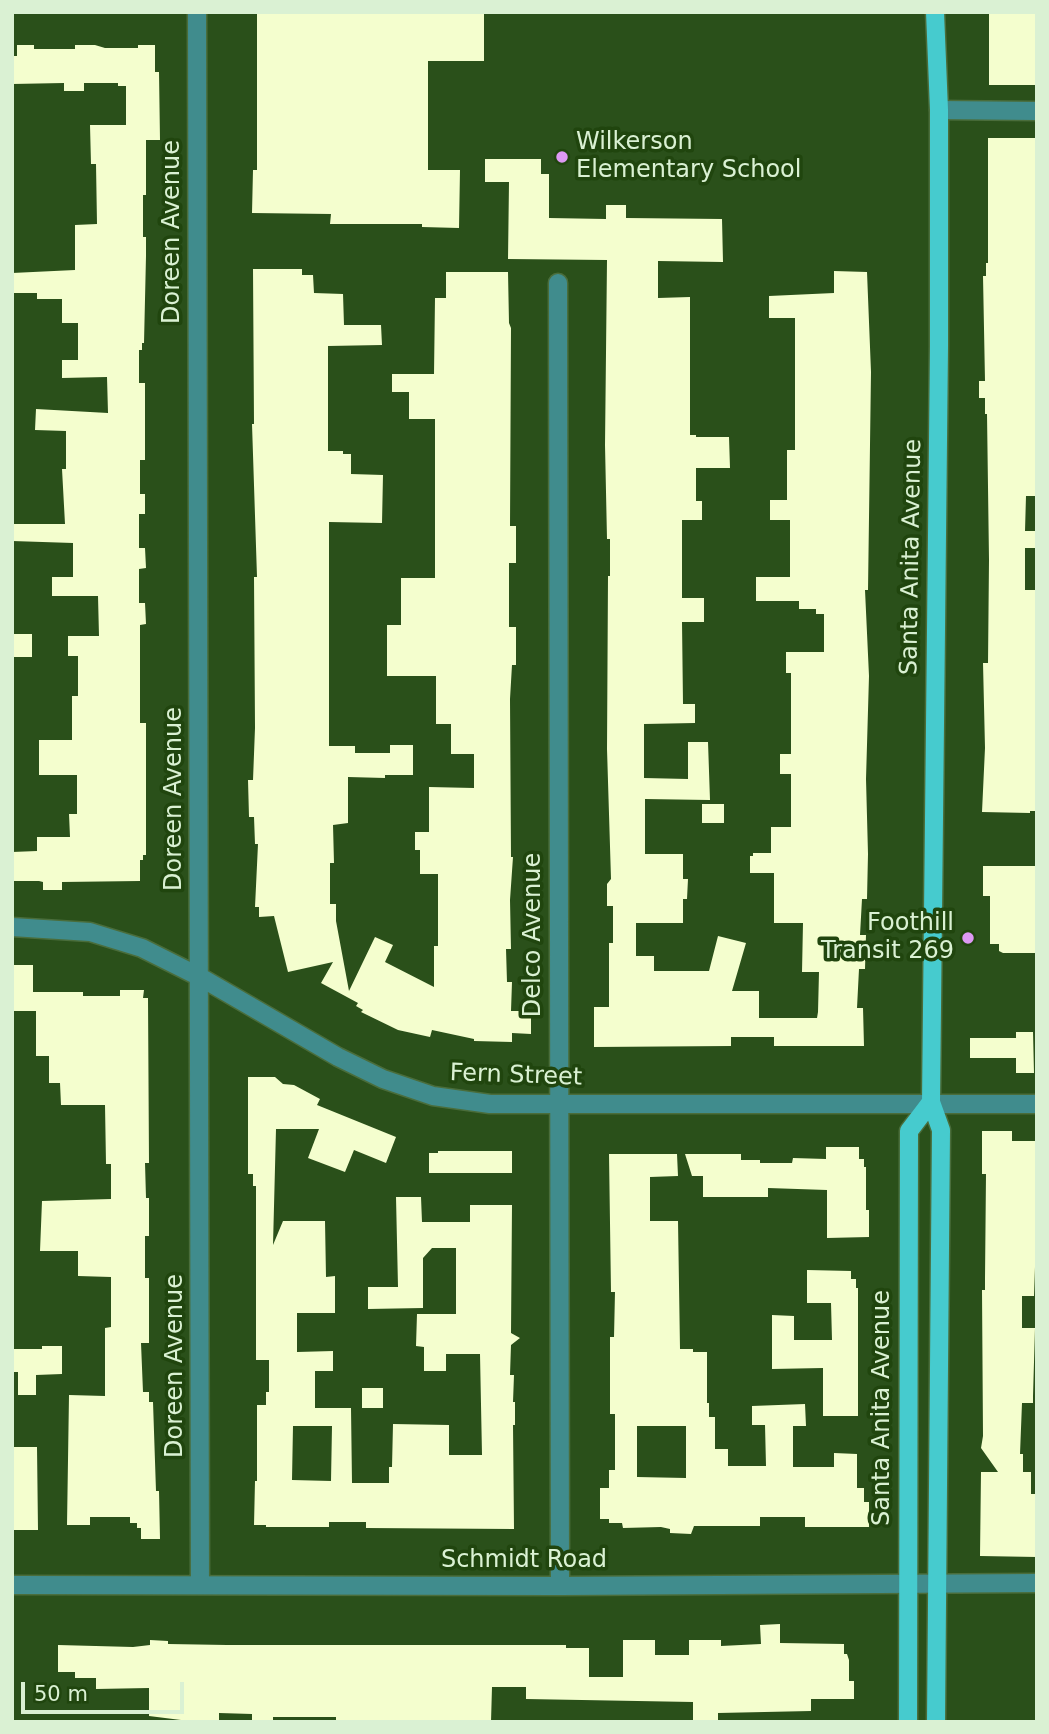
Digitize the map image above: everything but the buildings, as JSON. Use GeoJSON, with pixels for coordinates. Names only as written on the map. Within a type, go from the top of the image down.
{"type":"FeatureCollection","features":[{"type":"Feature","properties":{"kind":"main road","name":"Santa Anita Avenue"},"geometry":{"type":"LineString","coordinates":[[935,12],[939,110],[931,1102],[941,1130],[936,1722]]}},
{"type":"Feature","properties":{"kind":"main road","name":"Santa Anita Avenue"},"geometry":{"type":"LineString","coordinates":[[908,1722],[909,1131],[931,1102]]}},
{"type":"Feature","properties":{"kind":"street","name":"Doreen Avenue"},"geometry":{"type":"LineString","coordinates":[[197,12],[200,1585]]}},
{"type":"Feature","properties":{"kind":"street"},"geometry":{"type":"LineString","coordinates":[[939,110],[1037,111]]}},
{"type":"Feature","properties":{"kind":"street","name":"Delco Avenue"},"geometry":{"type":"LineString","coordinates":[[558,283],[560,1586]]}},
{"type":"Feature","properties":{"kind":"street","name":"Fern Street"},"geometry":{"type":"LineString","coordinates":[[12,927],[90,932],[142,948],[200,977],[338,1057],[383,1079],[433,1096],[490,1104],[1037,1104]]}},
{"type":"Feature","properties":{"kind":"street","name":"Schmidt Road"},"geometry":{"type":"LineString","coordinates":[[12,1585],[1037,1583]]}},
{"type":"Feature","properties":{"kind":"place","name":"Wilkerson Elementary School"},"geometry":{"type":"Point","coordinates":[562,157]}},
{"type":"Feature","properties":{"kind":"place","name":"Foothill Transit 269"},"geometry":{"type":"Point","coordinates":[968,938]}}]}
